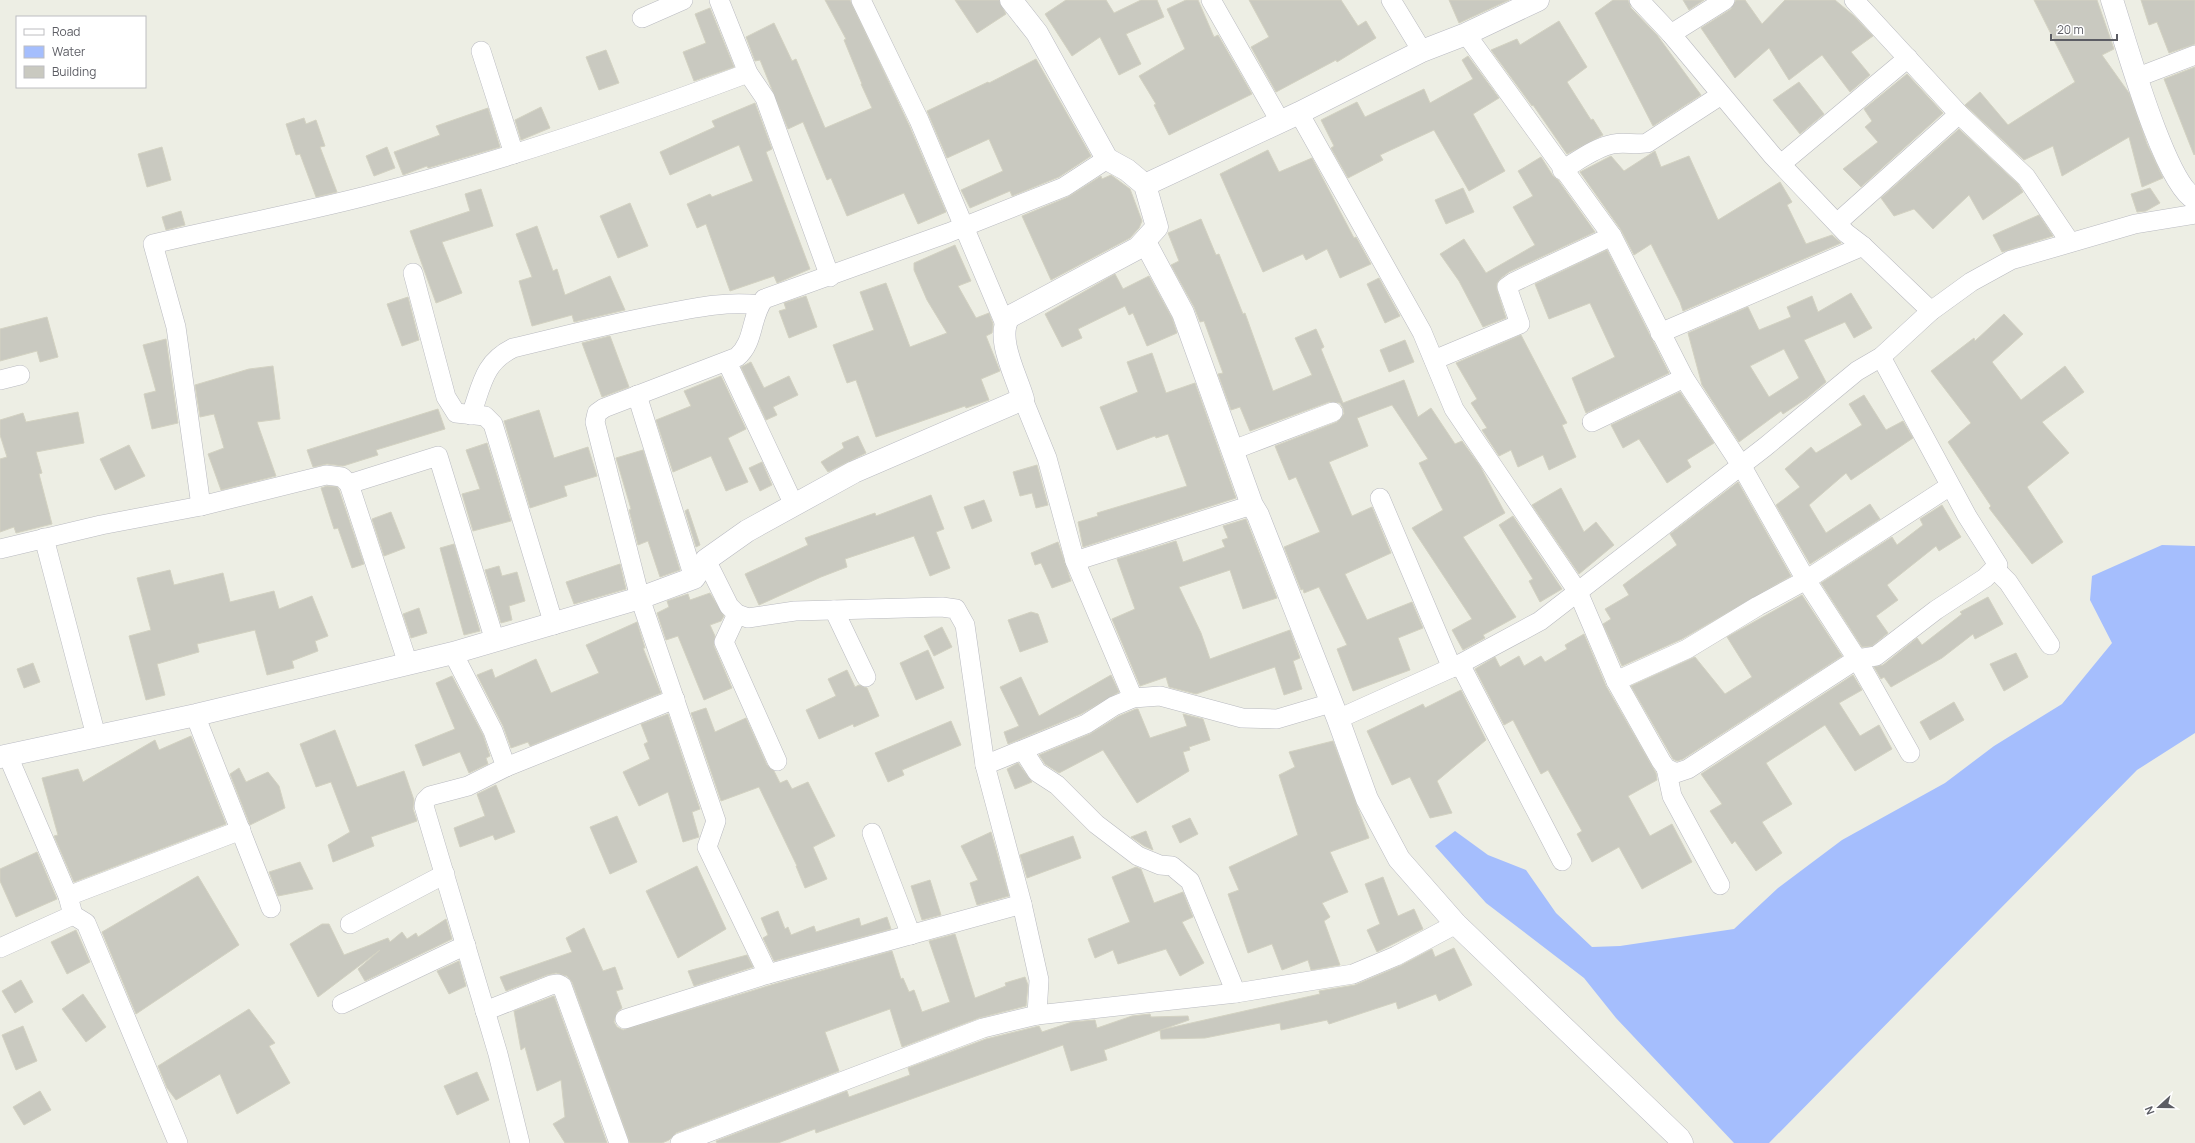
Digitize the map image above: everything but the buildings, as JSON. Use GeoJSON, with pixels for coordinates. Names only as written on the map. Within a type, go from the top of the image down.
{"type":"FeatureCollection","features":[{"type":"Feature","properties":{"kind":"main road"},"geometry":{"type":"LineString","coordinates":[[4,756],[195,715],[453,653],[554,625],[640,598],[694,578],[706,560],[747,531],[854,472],[1023,399],[1004,343],[1004,324],[1009,317],[1138,248],[1145,242],[1156,227],[1145,185],[1127,170],[1107,159],[1037,33],[1011,0]]}},
{"type":"Feature","properties":{"kind":"main road"},"geometry":{"type":"LineString","coordinates":[[1145,185],[1289,117],[1422,51],[1466,34],[1538,0]]}},
{"type":"Feature","properties":{"kind":"main road"},"geometry":{"type":"LineString","coordinates":[[2112,0],[2159,144],[2178,183],[2195,199]]}},
{"type":"Feature","properties":{"kind":"main road"},"geometry":{"type":"LineString","coordinates":[[1145,242],[1183,313],[1252,505],[1258,515],[1335,711],[1366,799],[1399,859],[1456,924],[1679,1138],[1682,1143]]}},
{"type":"Feature","properties":{"kind":"street"},"geometry":{"type":"LineString","coordinates":[[642,18],[682,0]]}},
{"type":"Feature","properties":{"kind":"street"},"geometry":{"type":"LineString","coordinates":[[718,0],[748,73],[765,98],[830,277]]}},
{"type":"Feature","properties":{"kind":"street"},"geometry":{"type":"LineString","coordinates":[[861,0],[919,120],[965,226],[1004,324]]}},
{"type":"Feature","properties":{"kind":"street"},"geometry":{"type":"LineString","coordinates":[[1211,0],[1289,117],[1422,332],[1454,409],[1578,592],[1616,681],[1666,768],[1672,796],[1720,884]]}},
{"type":"Feature","properties":{"kind":"street"},"geometry":{"type":"LineString","coordinates":[[1391,0],[1422,51]]}},
{"type":"Feature","properties":{"kind":"street"},"geometry":{"type":"LineString","coordinates":[[1639,0],[1781,164],[1837,223],[1864,246],[1931,311]]}},
{"type":"Feature","properties":{"kind":"street"},"geometry":{"type":"LineString","coordinates":[[1670,34],[1725,0]]}},
{"type":"Feature","properties":{"kind":"street"},"geometry":{"type":"LineString","coordinates":[[1854,0],[1959,114],[2026,178],[2070,242]]}},
{"type":"Feature","properties":{"kind":"street"},"geometry":{"type":"LineString","coordinates":[[1466,34],[1562,170],[1612,236],[1684,378],[1741,465],[1806,580],[1857,659],[1910,752]]}},
{"type":"Feature","properties":{"kind":"street"},"geometry":{"type":"LineString","coordinates":[[480,51],[514,154]]}},
{"type":"Feature","properties":{"kind":"street"},"geometry":{"type":"LineString","coordinates":[[2138,76],[2195,55]]}},
{"type":"Feature","properties":{"kind":"street"},"geometry":{"type":"LineString","coordinates":[[1781,164],[1908,58]]}},
{"type":"Feature","properties":{"kind":"street"},"geometry":{"type":"LineString","coordinates":[[201,506],[176,327],[153,244],[365,196],[514,154],[650,110],[748,73]]}},
{"type":"Feature","properties":{"kind":"street"},"geometry":{"type":"LineString","coordinates":[[1562,170],[1605,146],[1614,144],[1637,145],[1647,143],[1721,95]]}},
{"type":"Feature","properties":{"kind":"street"},"geometry":{"type":"LineString","coordinates":[[1837,223],[1959,114]]}},
{"type":"Feature","properties":{"kind":"street"},"geometry":{"type":"LineString","coordinates":[[768,974],[707,847],[716,821],[680,718],[676,699],[640,598],[596,422],[597,413],[604,408],[637,395],[737,358],[748,345],[759,305],[764,299],[830,277],[1064,187],[1107,159]]}},
{"type":"Feature","properties":{"kind":"street"},"geometry":{"type":"LineString","coordinates":[[985,765],[1086,724],[1114,706],[1133,698],[1160,696],[1242,718],[1277,719],[1335,711],[1456,666],[1540,621],[1741,465],[1857,371],[1881,357],[1931,311],[1971,282],[2011,260],[2070,242],[2135,224],[2195,214]]}},
{"type":"Feature","properties":{"kind":"street"},"geometry":{"type":"LineString","coordinates":[[1434,360],[1520,324],[1507,287],[1514,282],[1612,236]]}},
{"type":"Feature","properties":{"kind":"street"},"geometry":{"type":"LineString","coordinates":[[1660,333],[1864,246]]}},
{"type":"Feature","properties":{"kind":"street"},"geometry":{"type":"LineString","coordinates":[[413,273],[446,397],[456,413],[485,416],[493,424],[554,625]]}},
{"type":"Feature","properties":{"kind":"street"},"geometry":{"type":"LineString","coordinates":[[470,415],[489,365],[499,355],[513,348],[634,319],[688,309],[739,303],[759,305]]}},
{"type":"Feature","properties":{"kind":"street"},"geometry":{"type":"LineString","coordinates":[[1666,768],[1676,773],[1688,769],[1857,659],[1876,656],[1936,610],[1996,570],[1998,565],[1995,558],[1967,516],[1881,357]]}},
{"type":"Feature","properties":{"kind":"street"},"geometry":{"type":"LineString","coordinates":[[727,362],[794,505]]}},
{"type":"Feature","properties":{"kind":"street"},"geometry":{"type":"LineString","coordinates":[[0,380],[20,375]]}},
{"type":"Feature","properties":{"kind":"street"},"geometry":{"type":"LineString","coordinates":[[1592,422],[1684,378]]}},
{"type":"Feature","properties":{"kind":"street"},"geometry":{"type":"LineString","coordinates":[[637,395],[694,578]]}},
{"type":"Feature","properties":{"kind":"street"},"geometry":{"type":"LineString","coordinates":[[1023,399],[1047,458],[1075,561],[1133,698]]}},
{"type":"Feature","properties":{"kind":"street"},"geometry":{"type":"LineString","coordinates":[[1233,450],[1333,412]]}},
{"type":"Feature","properties":{"kind":"street"},"geometry":{"type":"LineString","coordinates":[[349,484],[438,456],[495,641]]}},
{"type":"Feature","properties":{"kind":"street"},"geometry":{"type":"LineString","coordinates":[[0,549],[101,524],[201,506],[326,475],[342,477],[349,484],[408,664]]}},
{"type":"Feature","properties":{"kind":"street"},"geometry":{"type":"LineString","coordinates":[[1616,681],[1687,649],[1758,606],[1806,580],[1950,486]]}},
{"type":"Feature","properties":{"kind":"street"},"geometry":{"type":"LineString","coordinates":[[1380,498],[1456,666],[1562,862]]}},
{"type":"Feature","properties":{"kind":"street"},"geometry":{"type":"LineString","coordinates":[[1075,561],[1252,505]]}},
{"type":"Feature","properties":{"kind":"street"},"geometry":{"type":"LineString","coordinates":[[44,538],[96,736]]}},
{"type":"Feature","properties":{"kind":"street"},"geometry":{"type":"LineString","coordinates":[[706,560],[729,606],[736,614],[748,618],[795,611],[942,607],[956,609],[965,625],[985,765],[1022,904],[1039,980],[1036,1015]]}},
{"type":"Feature","properties":{"kind":"street"},"geometry":{"type":"LineString","coordinates":[[1996,570],[2008,582],[2050,645]]}},
{"type":"Feature","properties":{"kind":"street"},"geometry":{"type":"LineString","coordinates":[[834,610],[866,677]]}},
{"type":"Feature","properties":{"kind":"street"},"geometry":{"type":"LineString","coordinates":[[736,614],[724,642],[778,761]]}},
{"type":"Feature","properties":{"kind":"street"},"geometry":{"type":"LineString","coordinates":[[453,653],[493,731],[506,767]]}},
{"type":"Feature","properties":{"kind":"street"},"geometry":{"type":"LineString","coordinates":[[520,1143],[466,944],[426,817],[424,806],[425,801],[430,796],[468,786],[506,767],[676,699]]}},
{"type":"Feature","properties":{"kind":"street"},"geometry":{"type":"LineString","coordinates":[[195,715],[271,908]]}},
{"type":"Feature","properties":{"kind":"street"},"geometry":{"type":"LineString","coordinates":[[1023,750],[1037,772],[1057,785],[1096,824],[1138,856],[1160,865],[1172,866],[1190,881],[1236,993]]}},
{"type":"Feature","properties":{"kind":"street"},"geometry":{"type":"LineString","coordinates":[[4,756],[68,896],[73,915],[86,923],[178,1143]]}},
{"type":"Feature","properties":{"kind":"street"},"geometry":{"type":"LineString","coordinates":[[68,896],[241,830]]}},
{"type":"Feature","properties":{"kind":"street"},"geometry":{"type":"LineString","coordinates":[[872,833],[911,935]]}},
{"type":"Feature","properties":{"kind":"street"},"geometry":{"type":"LineString","coordinates":[[350,924],[445,874]]}},
{"type":"Feature","properties":{"kind":"street"},"geometry":{"type":"LineString","coordinates":[[625,1019],[768,974],[1022,904]]}},
{"type":"Feature","properties":{"kind":"street"},"geometry":{"type":"LineString","coordinates":[[0,948],[73,915]]}},
{"type":"Feature","properties":{"kind":"street"},"geometry":{"type":"LineString","coordinates":[[680,1143],[982,1028],[1036,1015],[1236,993],[1354,974],[1396,956],[1456,924]]}},
{"type":"Feature","properties":{"kind":"street"},"geometry":{"type":"LineString","coordinates":[[342,1004],[466,944]]}},
{"type":"Feature","properties":{"kind":"street"},"geometry":{"type":"LineString","coordinates":[[485,1011],[551,985],[558,984],[562,986],[619,1143]]}},
{"type":"Feature","properties":{"kind":"water"},"geometry":{"type":"Polygon","coordinates":[[[2162,545],[2195,546],[2195,733],[2137,770],[1769,1143],[1734,1143],[1616,1018],[1584,978],[1486,903],[1435,846],[1455,831],[1488,855],[1526,870],[1556,913],[1592,947],[1620,946],[1734,929],[1778,888],[1842,840],[1945,783],[1994,746],[2062,704],[2112,643],[2090,600],[2092,576],[2162,545]]]}}]}
